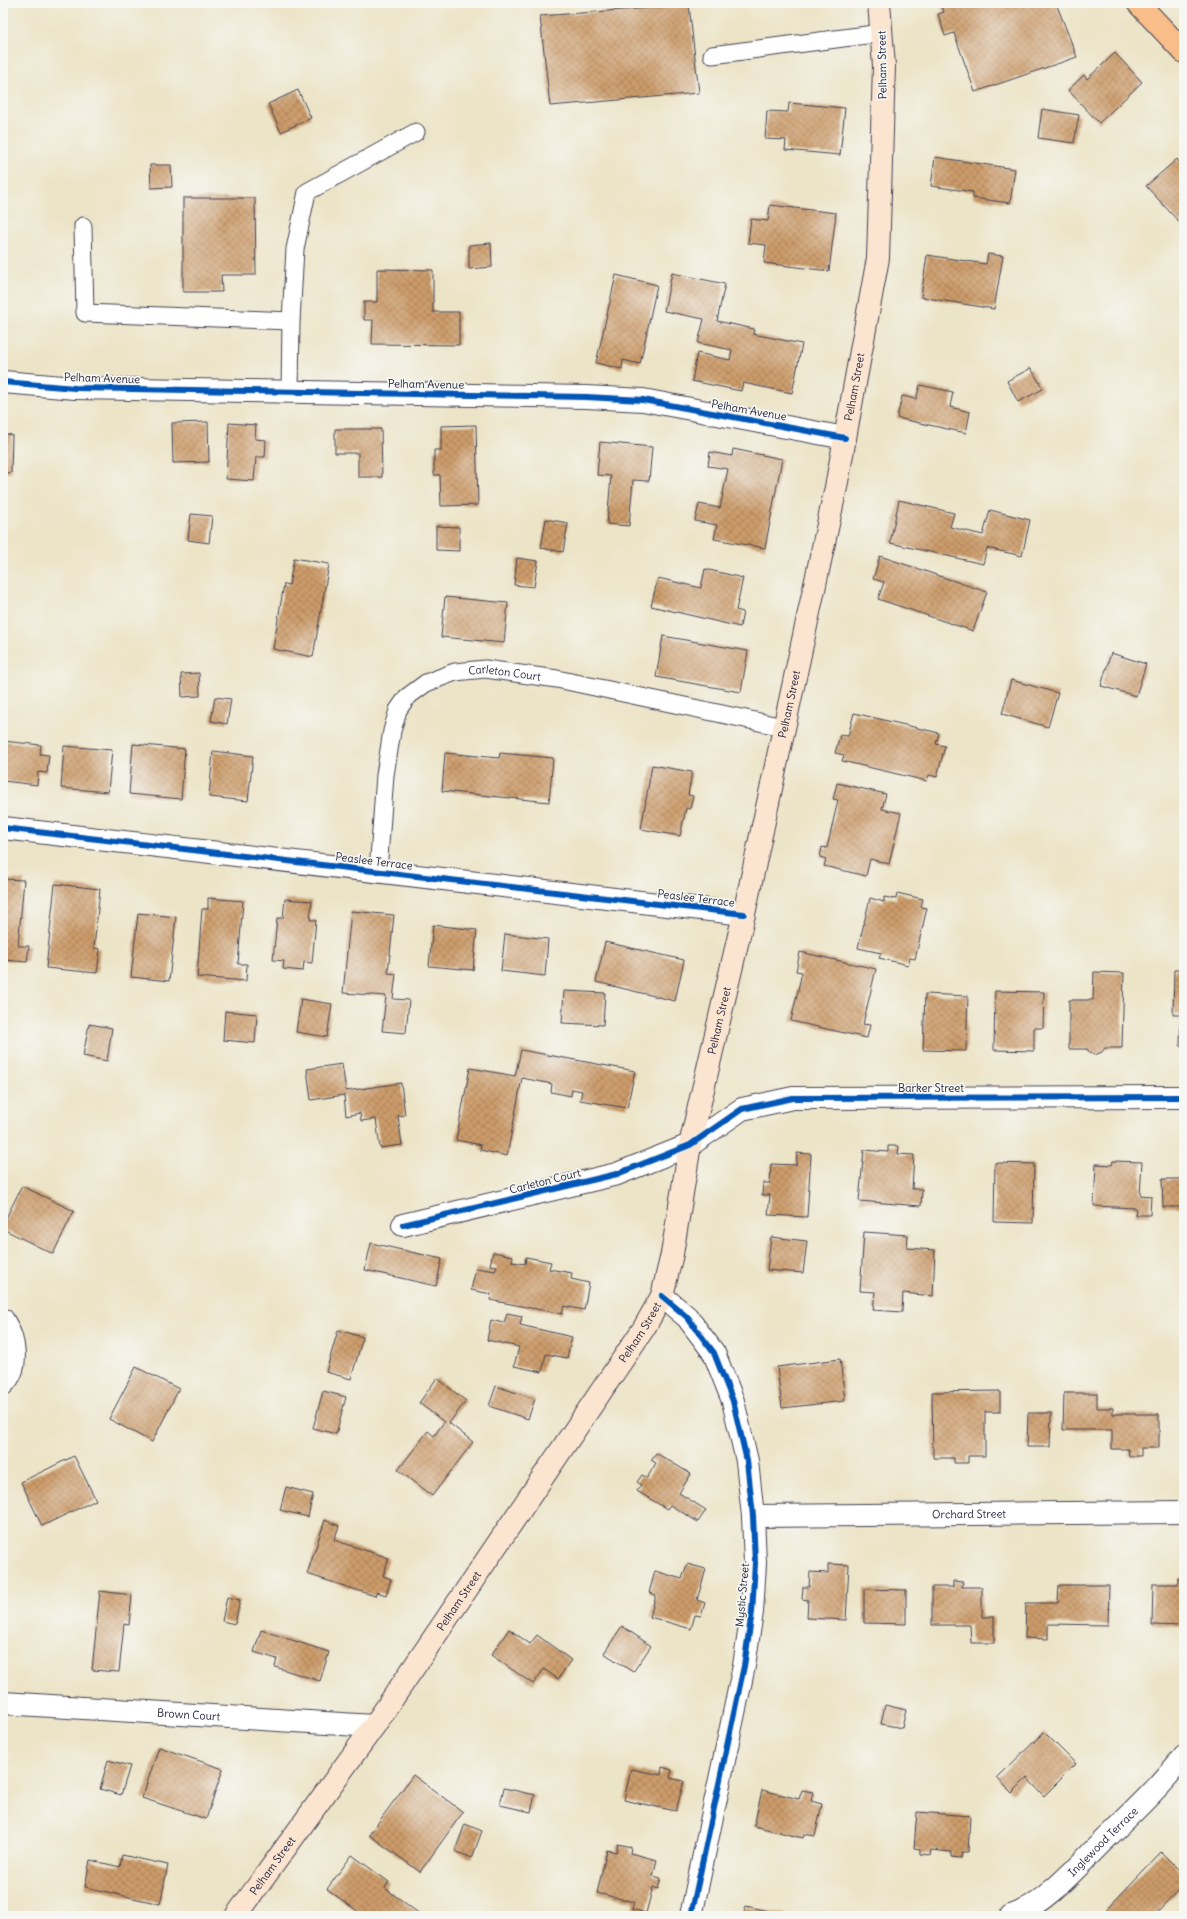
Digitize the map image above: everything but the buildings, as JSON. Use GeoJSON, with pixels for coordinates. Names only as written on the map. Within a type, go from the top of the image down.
{"type":"FeatureCollection","features":[{"type":"Feature","properties":{"kind":"main road","name":"Pelham Street"},"geometry":{"type":"LineString","coordinates":[[236,1916],[374,1726],[644,1328],[662,1296],[672,1254],[690,1145],[744,914],[845,438],[878,258],[884,66],[879,3]]}},
{"type":"Feature","properties":{"kind":"main road"},"geometry":{"type":"LineString","coordinates":[[1138,3],[1184,52]]}},
{"type":"Feature","properties":{"kind":"street","name":"Pelham Avenue"},"geometry":{"type":"LineString","coordinates":[[3,382],[76,388],[586,397],[642,400],[845,438]]}},
{"type":"Feature","properties":{"kind":"street","name":"Peaslee Terrace"},"geometry":{"type":"LineString","coordinates":[[3,828],[744,914]]}},
{"type":"Feature","properties":{"kind":"street","name":"Barker Street"},"geometry":{"type":"LineString","coordinates":[[690,1145],[742,1109],[793,1098],[1184,1097]]}},
{"type":"Feature","properties":{"kind":"street","name":"Carleton Court"},"geometry":{"type":"LineString","coordinates":[[403,1225],[617,1174],[690,1145]]}},
{"type":"Feature","properties":{"kind":"street","name":"Mystic Street"},"geometry":{"type":"LineString","coordinates":[[662,1296],[687,1317],[714,1353],[733,1401],[747,1461],[754,1516],[755,1563],[752,1612],[744,1666],[691,1916]]}},
{"type":"Feature","properties":{"kind":"street"},"geometry":{"type":"LineString","coordinates":[[3,1320],[11,1335],[14,1351],[12,1367],[3,1384]]}},
{"type":"Feature","properties":{"kind":"street","name":"Orchard Street"},"geometry":{"type":"LineString","coordinates":[[754,1516],[1184,1512]]}},
{"type":"Feature","properties":{"kind":"street","name":"Brown Court"},"geometry":{"type":"LineString","coordinates":[[3,1703],[374,1726]]}},
{"type":"Feature","properties":{"kind":"street","name":"Inglewood Terrace"},"geometry":{"type":"LineString","coordinates":[[1011,1916],[1021,1913],[1060,1884],[1165,1780],[1184,1756]]}},
{"type":"Feature","properties":{"kind":"lane"},"geometry":{"type":"LineString","coordinates":[[712,55],[882,33]]}},
{"type":"Feature","properties":{"kind":"lane"},"geometry":{"type":"LineString","coordinates":[[290,392],[291,321],[295,249],[307,192],[416,132]]}},
{"type":"Feature","properties":{"kind":"lane"},"geometry":{"type":"LineString","coordinates":[[83,226],[85,313],[291,321]]}},
{"type":"Feature","properties":{"kind":"lane","name":"Carleton Court"},"geometry":{"type":"LineString","coordinates":[[378,872],[385,775],[392,731],[398,710],[407,697],[426,683],[455,672],[485,669],[557,679],[784,727]]}},
{"type":"Feature","properties":{"kind":"cycle path"},"geometry":{"type":"LineString","coordinates":[[3,382],[75,388],[586,397],[643,400],[845,438]]}},
{"type":"Feature","properties":{"kind":"cycle path"},"geometry":{"type":"LineString","coordinates":[[3,828],[744,914]]}},
{"type":"Feature","properties":{"kind":"cycle path"},"geometry":{"type":"LineString","coordinates":[[403,1225],[617,1174],[690,1145],[742,1109],[793,1098],[1184,1097]]}},
{"type":"Feature","properties":{"kind":"cycle path"},"geometry":{"type":"LineString","coordinates":[[662,1296],[687,1317],[714,1353],[733,1401],[747,1461],[753,1516],[755,1563],[752,1612],[744,1666],[691,1916]]}}]}
